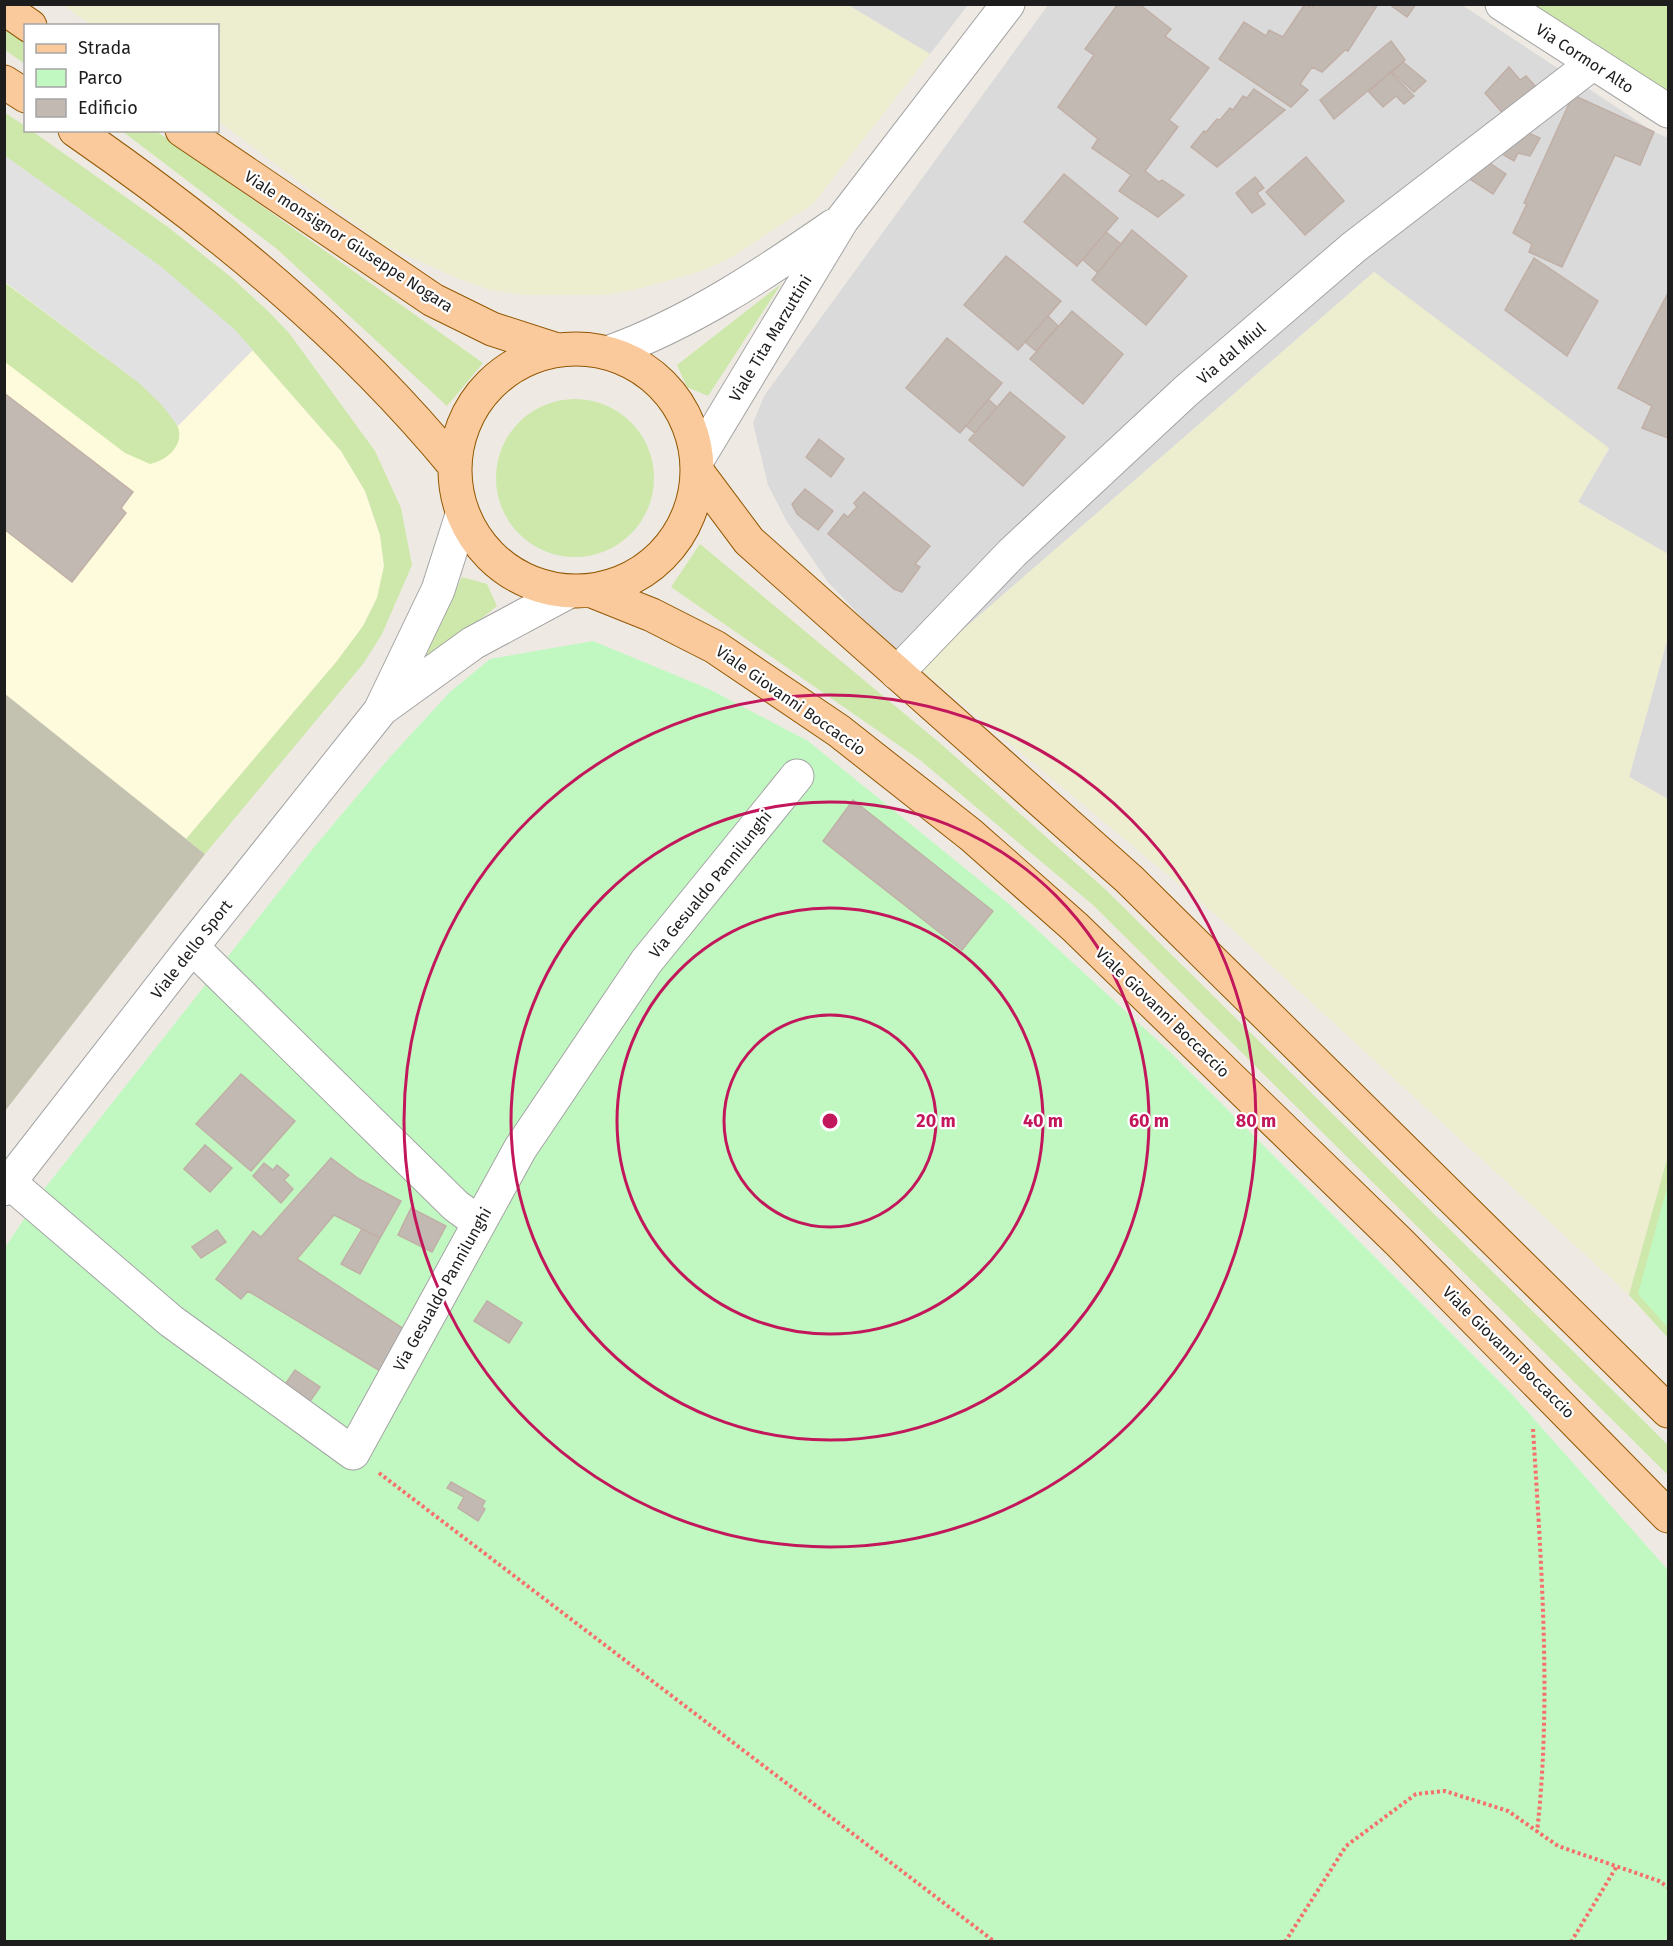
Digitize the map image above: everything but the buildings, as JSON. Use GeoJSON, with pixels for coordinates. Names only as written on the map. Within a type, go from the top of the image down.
{"type":"FeatureCollection","features":[{"type":"Feature","properties":{"kind":"main road"},"geometry":{"type":"LineString","coordinates":[[4,8],[27,24]]}},
{"type":"Feature","properties":{"kind":"main road"},"geometry":{"type":"LineString","coordinates":[[4,82],[24,95]]}},
{"type":"Feature","properties":{"kind":"main road"},"geometry":{"type":"LineString","coordinates":[[78,132],[263,272],[376,375],[455,466]]}},
{"type":"Feature","properties":{"kind":"main road","name":"Viale monsignor Giuseppe Nogara"},"geometry":{"type":"LineString","coordinates":[[185,132],[433,300],[492,329],[557,350]]}},
{"type":"Feature","properties":{"kind":"main road"},"geometry":{"type":"LineString","coordinates":[[557,350],[583,348],[610,352],[648,371],[676,400],[699,465],[749,541],[1129,879],[1668,1411]]}},
{"type":"Feature","properties":{"kind":"main road","name":"Viale Giovanni Boccaccio"},"geometry":{"type":"LineString","coordinates":[[557,350],[523,360],[500,374],[485,388],[470,409],[462,430],[455,466],[456,488],[462,515],[475,538],[493,559],[518,577],[547,588],[580,591],[652,615],[715,647],[839,731],[971,835],[1075,927],[1529,1372],[1668,1516]]}},
{"type":"Feature","properties":{"kind":"main road"},"geometry":{"type":"LineString","coordinates":[[580,591],[607,588],[637,576],[670,548],[682,531],[693,504],[699,465]]}},
{"type":"Feature","properties":{"kind":"street","name":"Viale Tita Marzuttini"},"geometry":{"type":"LineString","coordinates":[[699,465],[842,220],[1008,4]]}},
{"type":"Feature","properties":{"kind":"street","name":"Via Cormor Alto"},"geometry":{"type":"LineString","coordinates":[[1502,4],[1668,111]]}},
{"type":"Feature","properties":{"kind":"street","name":"Via dal Miul"},"geometry":{"type":"LineString","coordinates":[[897,673],[1012,553],[1186,391],[1354,247],[1592,64]]}},
{"type":"Feature","properties":{"kind":"street","name":"Viale Tita Marzuttini"},"geometry":{"type":"LineString","coordinates":[[610,352],[654,336],[710,307],[842,220]]}},
{"type":"Feature","properties":{"kind":"street","name":"Viale dello Sport"},"geometry":{"type":"LineString","coordinates":[[7,1185],[380,711],[438,590],[462,515]]}},
{"type":"Feature","properties":{"kind":"street","name":"Viale dello Sport"},"geometry":{"type":"LineString","coordinates":[[380,711],[473,643],[580,591]]}},
{"type":"Feature","properties":{"kind":"street","name":"Via Gesualdo Pannilunghi"},"geometry":{"type":"LineString","coordinates":[[353,1453],[520,1149],[646,962],[797,776]]}},
{"type":"Feature","properties":{"kind":"street"},"geometry":{"type":"LineString","coordinates":[[192,947],[456,1206],[478,1222]]}},
{"type":"Feature","properties":{"kind":"street"},"geometry":{"type":"LineString","coordinates":[[7,1185],[171,1321],[353,1453]]}},
{"type":"Feature","properties":{"kind":"path"},"geometry":{"type":"LineString","coordinates":[[1529,1372],[1539,1531],[1544,1746],[1537,1833]]}},
{"type":"Feature","properties":{"kind":"path"},"geometry":{"type":"LineString","coordinates":[[353,1453],[995,1941]]}},
{"type":"Feature","properties":{"kind":"path"},"geometry":{"type":"LineString","coordinates":[[1285,1941],[1346,1846],[1416,1794],[1445,1791],[1508,1811],[1537,1833],[1558,1845],[1659,1881],[1668,1887]]}},
{"type":"Feature","properties":{"kind":"path"},"geometry":{"type":"LineString","coordinates":[[1571,1941],[1617,1866]]}},
{"type":"Feature","properties":{"kind":"shaded area"},"geometry":{"type":"Polygon","coordinates":[[[848,5],[968,5],[930,54],[848,5]]]}},
{"type":"Feature","properties":{"kind":"shaded area"},"geometry":{"type":"Polygon","coordinates":[[[1048,5],[1462,5],[1654,132],[1668,138],[1668,554],[1578,502],[1609,449],[1374,272],[919,668],[891,648],[828,582],[787,522],[768,485],[753,423],[764,396],[1048,5]]]}},
{"type":"Feature","properties":{"kind":"shaded area"},"geometry":{"type":"Polygon","coordinates":[[[4,156],[234,329],[341,451],[365,491],[380,535],[384,566],[377,598],[363,626],[337,661],[186,839],[5,694],[4,156]]]}},
{"type":"Feature","properties":{"kind":"shaded area"},"geometry":{"type":"Polygon","coordinates":[[[5,156],[160,266],[234,329],[253,350],[178,426],[161,404],[139,383],[5,282],[5,156]]]}},
{"type":"Feature","properties":{"kind":"shaded area"},"geometry":{"type":"Polygon","coordinates":[[[1668,637],[1668,799],[1629,777],[1668,637]]]}},
{"type":"Feature","properties":{"kind":"shaded area"},"geometry":{"type":"Polygon","coordinates":[[[5,694],[205,854],[5,1111],[5,694]]]}},
{"type":"Feature","properties":{"kind":"green space"},"geometry":{"type":"Polygon","coordinates":[[[63,5],[848,5],[930,54],[813,204],[732,257],[702,271],[638,289],[605,295],[526,295],[490,290],[459,279],[384,245],[219,122],[219,24],[90,24],[63,5]]]}},
{"type":"Feature","properties":{"kind":"green space"},"geometry":{"type":"Polygon","coordinates":[[[1527,5],[1668,5],[1668,92],[1527,5]]]}},
{"type":"Feature","properties":{"kind":"green space"},"geometry":{"type":"Polygon","coordinates":[[[4,28],[24,41],[24,63],[5,50],[4,28]]]}},
{"type":"Feature","properties":{"kind":"green space"},"geometry":{"type":"Polygon","coordinates":[[[4,112],[24,125],[24,132],[33,132],[168,227],[232,278],[289,333],[375,451],[401,508],[412,565],[382,634],[363,664],[205,854],[186,839],[337,661],[363,626],[377,598],[384,566],[380,535],[365,491],[341,451],[234,329],[160,266],[5,156],[4,112]]]}},
{"type":"Feature","properties":{"kind":"green space"},"geometry":{"type":"Polygon","coordinates":[[[123,132],[157,132],[483,363],[447,406],[277,249],[123,132]]]}},
{"type":"Feature","properties":{"kind":"green space"},"geometry":{"type":"Polygon","coordinates":[[[1374,272],[1609,448],[1578,502],[1668,554],[1668,637],[1629,777],[1668,799],[1668,1156],[1629,1295],[1223,921],[919,668],[1374,272]]]}},
{"type":"Feature","properties":{"kind":"green space"},"geometry":{"type":"Polygon","coordinates":[[[4,282],[129,375],[161,403],[170,413],[179,432],[177,445],[168,455],[150,464],[125,453],[5,362],[4,282]]]}},
{"type":"Feature","properties":{"kind":"green space"},"geometry":{"type":"Polygon","coordinates":[[[781,284],[708,396],[687,387],[677,365],[781,284]]]}},
{"type":"Feature","properties":{"kind":"green space"},"geometry":{"type":"Polygon","coordinates":[[[575,399],[605,405],[631,422],[648,448],[654,478],[648,508],[631,534],[605,551],[575,557],[545,551],[519,534],[502,508],[496,478],[502,448],[519,422],[545,405],[575,399]]]}},
{"type":"Feature","properties":{"kind":"green space"},"geometry":{"type":"Polygon","coordinates":[[[700,544],[941,744],[1105,889],[1668,1445],[1668,1475],[1093,905],[920,760],[671,587],[700,544]]]}},
{"type":"Feature","properties":{"kind":"green space"},"geometry":{"type":"Polygon","coordinates":[[[462,577],[487,584],[497,606],[418,670],[462,577]]]}},
{"type":"Feature","properties":{"kind":"green space"},"geometry":{"type":"Polygon","coordinates":[[[593,641],[709,689],[808,741],[1009,904],[1169,1051],[1510,1392],[1668,1570],[1668,1941],[5,1941],[4,1249],[45,1188],[315,846],[390,757],[450,692],[490,659],[593,641]]]}},
{"type":"Feature","properties":{"kind":"green space"},"geometry":{"type":"Polygon","coordinates":[[[1668,1156],[1668,1338],[1629,1295],[1668,1156]]]}},
{"type":"Feature","properties":{"kind":"green space"},"geometry":{"type":"Polygon","coordinates":[[[1668,1184],[1668,1328],[1638,1294],[1668,1184]]]}}]}
